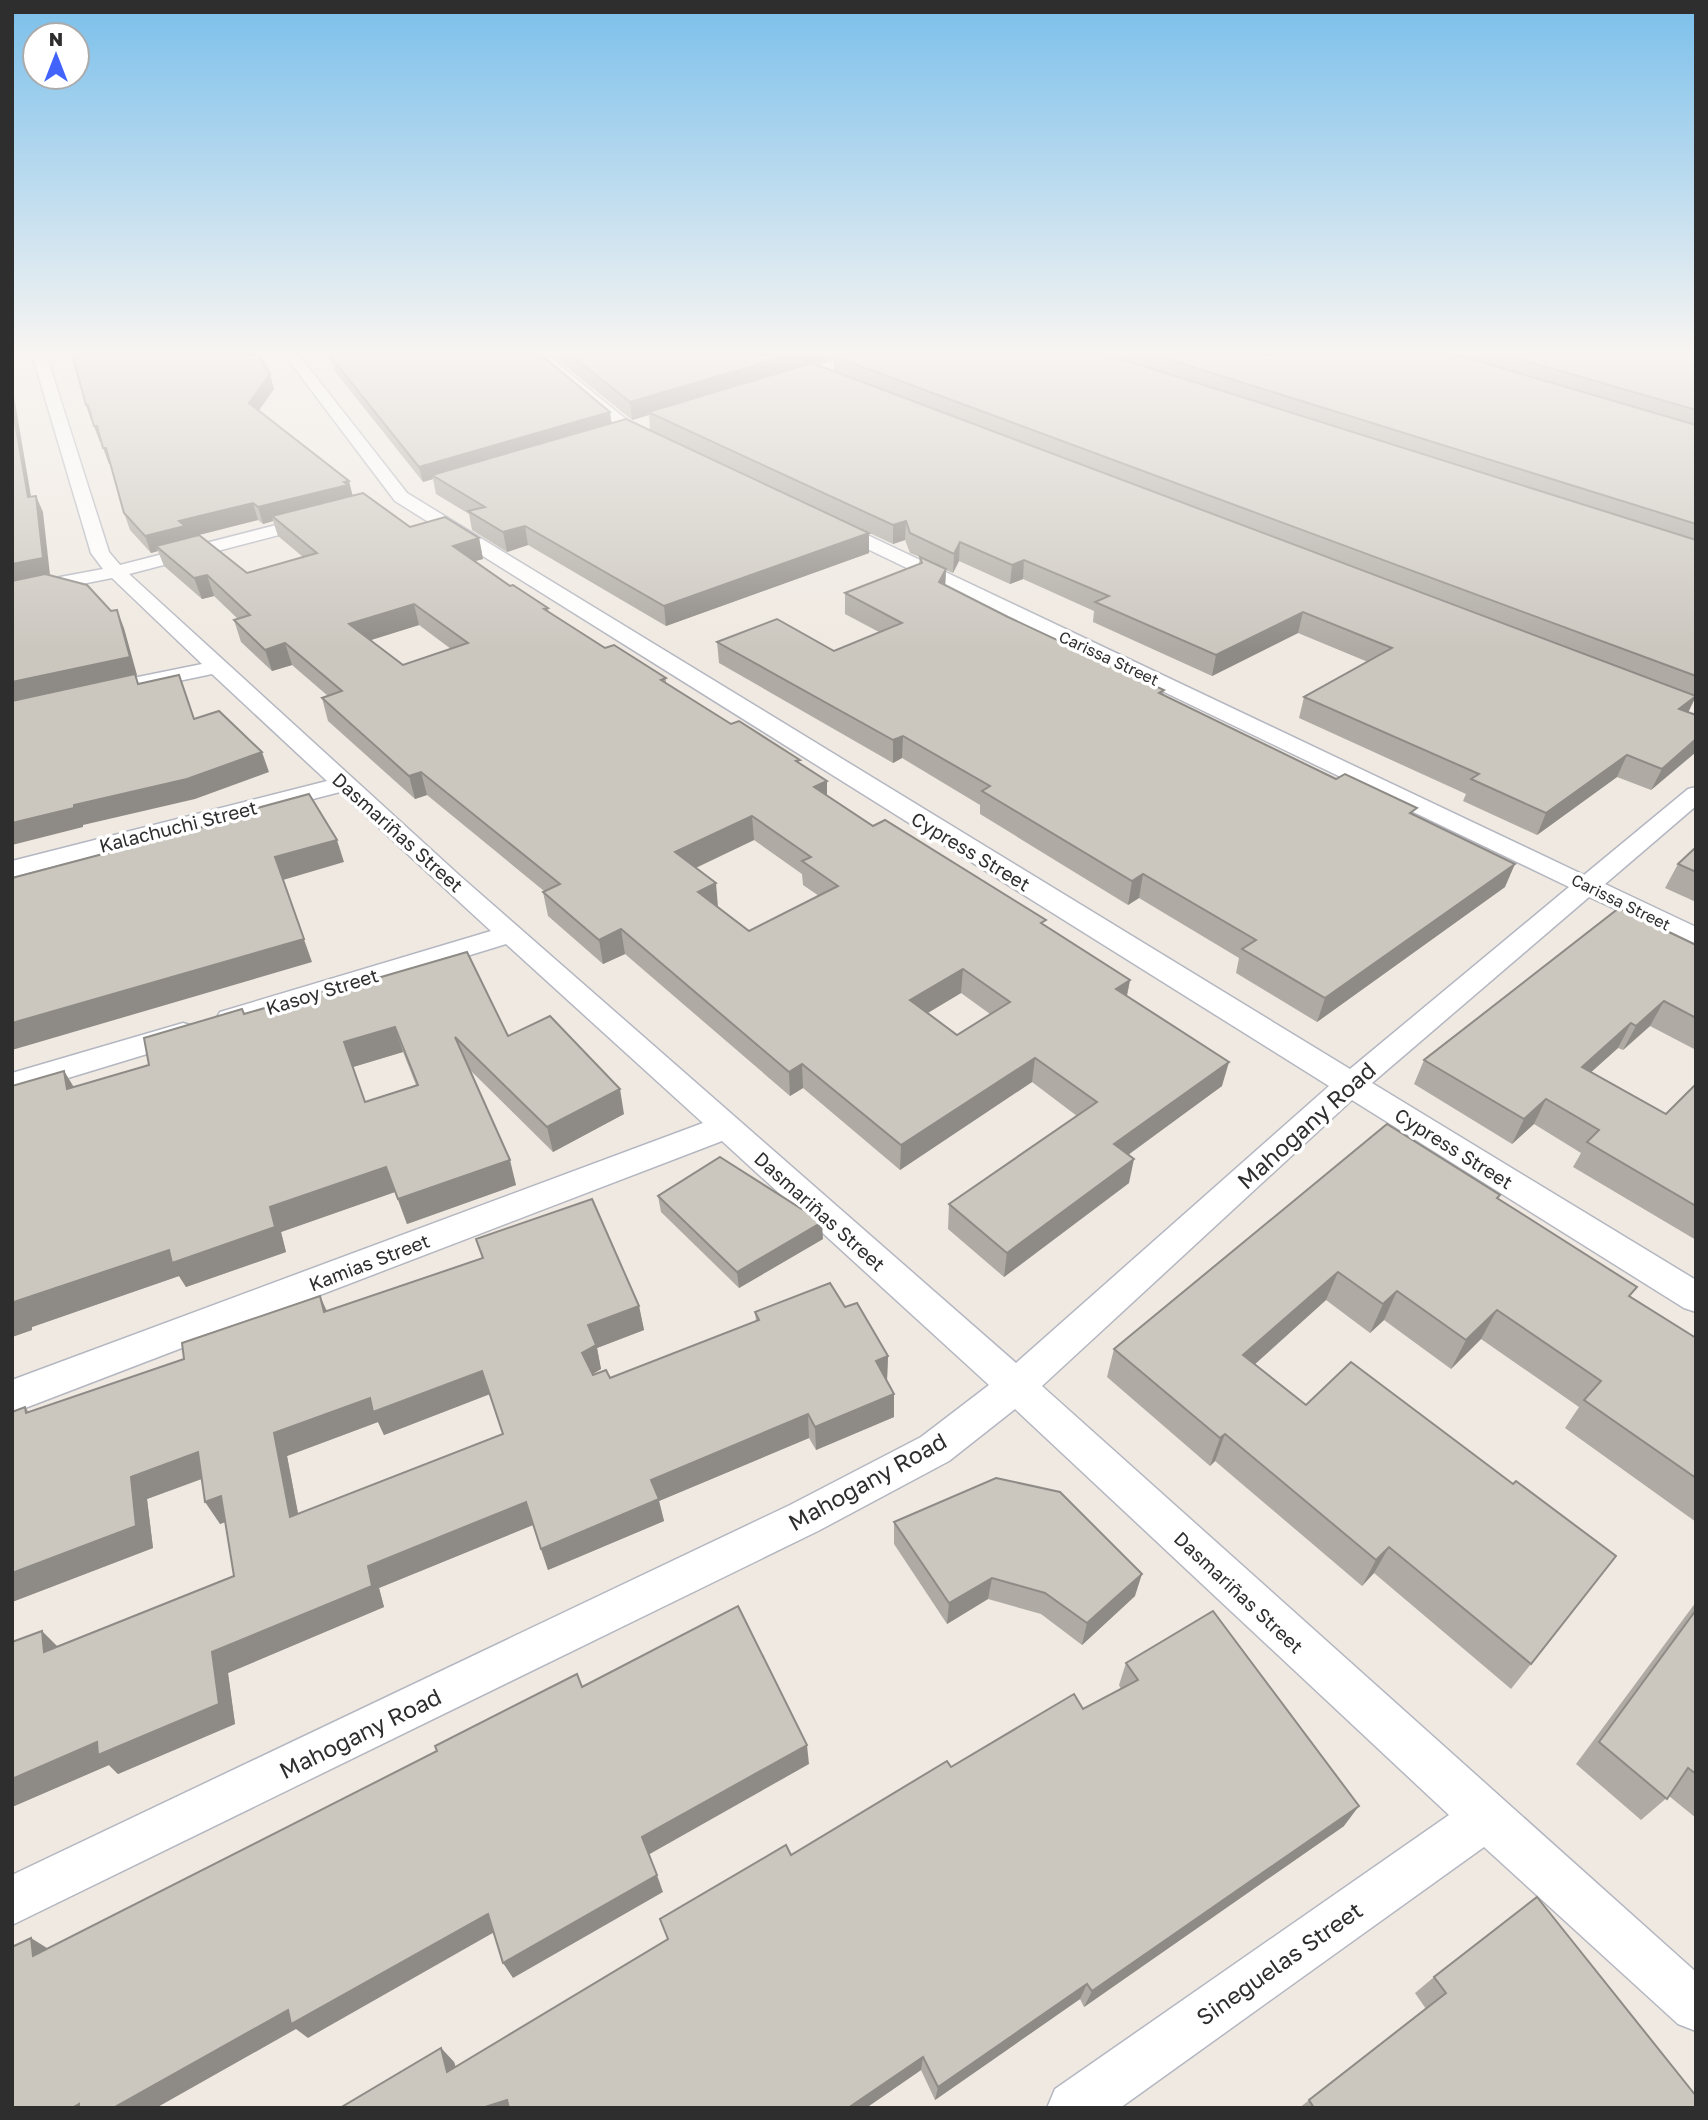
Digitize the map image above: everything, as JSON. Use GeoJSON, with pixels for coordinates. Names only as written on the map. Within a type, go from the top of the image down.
{"type":"FeatureCollection","features":[{"type":"Feature","properties":{"kind":"street","name":"Dasmariñas Street"},"geometry":{"type":"LineString","coordinates":[[69,453],[100,553],[116,572],[215,667],[1016,1386],[1485,1818],[1696,2006]]}},
{"type":"Feature","properties":{"kind":"street","name":"Cypress Street"},"geometry":{"type":"LineString","coordinates":[[362,453],[395,499],[1696,1298]]}},
{"type":"Feature","properties":{"kind":"street"},"geometry":{"type":"LineString","coordinates":[[395,499],[428,489]]}},
{"type":"Feature","properties":{"kind":"street"},"geometry":{"type":"LineString","coordinates":[[12,592],[116,572],[336,514]]}},
{"type":"Feature","properties":{"kind":"street","name":"Carissa Street"},"geometry":{"type":"LineString","coordinates":[[817,519],[1696,938]]}},
{"type":"Feature","properties":{"kind":"street"},"geometry":{"type":"LineString","coordinates":[[121,688],[215,667]]}},
{"type":"Feature","properties":{"kind":"street","name":"Kalachuchi Street"},"geometry":{"type":"LineString","coordinates":[[12,869],[344,783]]}},
{"type":"Feature","properties":{"kind":"street","name":"Mahogany Road"},"geometry":{"type":"LineString","coordinates":[[12,1901],[804,1518],[935,1449],[1016,1386],[1351,1084],[1696,794]]}},
{"type":"Feature","properties":{"kind":"street","name":"Kasoy Street"},"geometry":{"type":"LineString","coordinates":[[12,1084],[511,934]]}},
{"type":"Feature","properties":{"kind":"street","name":"Kamias Street"},"geometry":{"type":"LineString","coordinates":[[12,1397],[726,1127]]}},
{"type":"Feature","properties":{"kind":"street","name":"Sineguelas Street"},"geometry":{"type":"LineString","coordinates":[[1074,2108],[1485,1818]]}},
{"type":"Feature","properties":{"kind":"building"},"geometry":{"type":"Polygon","coordinates":[[[12,453],[20,453],[28,497],[36,496],[43,558],[12,564],[12,453]]]}},
{"type":"Feature","properties":{"kind":"building"},"geometry":{"type":"Polygon","coordinates":[[[107,453],[313,453],[349,481],[344,482],[348,485],[258,507],[253,503],[179,521],[185,526],[145,536],[124,513],[107,453]]]}},
{"type":"Feature","properties":{"kind":"building"},"geometry":{"type":"Polygon","coordinates":[[[408,453],[468,453],[419,467],[408,453]]]}},
{"type":"Feature","properties":{"kind":"building"},"geometry":{"type":"Polygon","coordinates":[[[508,453],[698,453],[869,533],[664,606],[525,526],[503,532],[468,511],[485,507],[432,475],[508,453]]]}},
{"type":"Feature","properties":{"kind":"building"},"geometry":{"type":"Polygon","coordinates":[[[737,453],[1051,453],[1696,696],[1679,709],[1696,715],[1696,739],[1662,769],[1627,755],[1546,813],[1471,779],[1479,774],[1304,697],[1392,648],[1303,612],[1216,655],[1095,602],[1109,596],[1024,560],[1012,565],[960,542],[954,554],[910,533],[906,521],[893,525],[737,453]]]}},
{"type":"Feature","properties":{"kind":"building"},"geometry":{"type":"Polygon","coordinates":[[[1094,453],[1419,453],[1696,540],[1696,676],[1094,453]]]}},
{"type":"Feature","properties":{"kind":"building"},"geometry":{"type":"Polygon","coordinates":[[[1468,453],[1696,453],[1696,524],[1468,453]]]}},
{"type":"Feature","properties":{"kind":"building"},"geometry":{"type":"Polygon","coordinates":[[[363,493],[410,527],[445,517],[479,538],[453,546],[510,586],[513,585],[548,608],[544,609],[605,648],[614,645],[666,678],[661,680],[731,724],[739,721],[800,760],[796,761],[827,781],[814,787],[873,826],[885,820],[1046,920],[1041,923],[1130,980],[1116,989],[1229,1062],[1114,1144],[1134,1159],[1007,1253],[949,1204],[1097,1102],[1035,1058],[901,1145],[802,1064],[789,1072],[621,929],[599,940],[543,892],[560,884],[421,772],[409,776],[322,698],[342,691],[285,643],[265,650],[234,620],[250,615],[207,575],[194,578],[156,546],[199,535],[247,573],[317,553],[272,516],[363,493]],[[414,604],[349,624],[403,665],[468,643],[414,604]],[[752,816],[675,852],[716,883],[698,892],[749,931],[838,886],[802,861],[811,857],[752,816]],[[963,969],[910,1000],[957,1035],[1010,1002],[963,969]]]}},
{"type":"Feature","properties":{"kind":"building"},"geometry":{"type":"Polygon","coordinates":[[[920,557],[946,569],[939,582],[1164,690],[1159,693],[1336,779],[1345,774],[1417,808],[1410,813],[1515,864],[1325,998],[1242,949],[1256,940],[1143,874],[1132,881],[982,791],[990,786],[903,736],[893,740],[717,642],[777,619],[834,651],[902,623],[845,593],[922,563],[920,557]]]}},
{"type":"Feature","properties":{"kind":"building"},"geometry":{"type":"Polygon","coordinates":[[[45,574],[87,585],[111,611],[117,610],[130,657],[12,682],[12,581],[45,574]]]}},
{"type":"Feature","properties":{"kind":"building"},"geometry":{"type":"Polygon","coordinates":[[[135,674],[138,684],[179,675],[194,719],[219,711],[262,752],[187,779],[74,805],[74,808],[12,823],[12,701],[135,674]]]}},
{"type":"Feature","properties":{"kind":"building"},"geometry":{"type":"Polygon","coordinates":[[[309,794],[337,840],[275,857],[304,939],[12,1023],[12,878],[114,851],[113,849],[227,821],[224,817],[309,794]]]}},
{"type":"Feature","properties":{"kind":"building"},"geometry":{"type":"Polygon","coordinates":[[[1696,847],[1696,872],[1678,864],[1696,847]]]}},
{"type":"Feature","properties":{"kind":"building"},"geometry":{"type":"Polygon","coordinates":[[[1619,908],[1696,945],[1696,1018],[1664,1001],[1636,1026],[1631,1023],[1582,1067],[1666,1114],[1696,1084],[1696,1206],[1587,1142],[1599,1130],[1546,1099],[1524,1119],[1424,1060],[1619,908]]]}},
{"type":"Feature","properties":{"kind":"building"},"geometry":{"type":"Polygon","coordinates":[[[467,952],[508,1036],[550,1016],[620,1089],[547,1127],[455,1037],[510,1160],[398,1199],[386,1167],[270,1207],[275,1227],[172,1263],[169,1250],[14,1302],[15,1306],[12,1306],[12,1086],[64,1071],[67,1089],[149,1065],[144,1038],[242,1009],[244,1014],[356,982],[357,984],[467,952]],[[395,1027],[344,1042],[365,1102],[418,1085],[395,1027]]]}},
{"type":"Feature","properties":{"kind":"building"},"geometry":{"type":"Polygon","coordinates":[[[1387,1124],[1500,1195],[1497,1198],[1637,1287],[1629,1296],[1696,1338],[1696,1478],[1584,1400],[1601,1381],[1497,1310],[1466,1340],[1397,1291],[1383,1304],[1338,1272],[1243,1355],[1306,1405],[1351,1362],[1513,1484],[1516,1481],[1616,1556],[1531,1664],[1389,1547],[1376,1560],[1225,1434],[1220,1438],[1114,1349],[1387,1124]]]}},
{"type":"Feature","properties":{"kind":"building"},"geometry":{"type":"Polygon","coordinates":[[[720,1157],[822,1222],[737,1272],[658,1196],[720,1157]]]}},
{"type":"Feature","properties":{"kind":"building"},"geometry":{"type":"Polygon","coordinates":[[[592,1199],[639,1306],[588,1325],[596,1345],[582,1353],[593,1375],[606,1370],[610,1378],[759,1320],[755,1312],[830,1283],[845,1307],[857,1303],[888,1356],[876,1361],[894,1394],[815,1427],[808,1414],[651,1480],[659,1499],[541,1549],[526,1502],[368,1566],[372,1586],[212,1652],[219,1704],[98,1755],[97,1742],[12,1779],[12,1642],[42,1631],[44,1652],[234,1576],[221,1496],[205,1502],[198,1452],[131,1477],[136,1526],[12,1573],[12,1412],[25,1407],[26,1413],[184,1359],[182,1343],[320,1296],[324,1312],[483,1258],[476,1239],[592,1199]],[[482,1371],[373,1412],[370,1398],[274,1433],[290,1517],[503,1434],[482,1371]]]}},
{"type":"Feature","properties":{"kind":"building"},"geometry":{"type":"Polygon","coordinates":[[[996,1478],[1060,1492],[1142,1574],[1087,1623],[1045,1593],[992,1578],[949,1603],[894,1522],[996,1478]]]}},
{"type":"Feature","properties":{"kind":"building"},"geometry":{"type":"Polygon","coordinates":[[[738,1606],[807,1745],[642,1837],[657,1875],[503,1963],[488,1914],[291,2024],[288,2010],[113,2108],[79,2108],[79,2104],[72,2108],[12,2108],[12,1947],[31,1938],[33,1956],[437,1751],[435,1746],[577,1674],[582,1687],[738,1606]]]}},
{"type":"Feature","properties":{"kind":"building"},"geometry":{"type":"Polygon","coordinates":[[[1696,1610],[1696,1774],[1688,1768],[1667,1799],[1599,1742],[1696,1610]]]}},
{"type":"Feature","properties":{"kind":"building"},"geometry":{"type":"Polygon","coordinates":[[[1213,1611],[1359,1806],[1092,1991],[1087,1984],[938,2087],[923,2057],[848,2108],[509,2108],[507,2100],[482,2108],[340,2108],[441,2048],[447,2072],[668,1939],[660,1919],[786,1845],[791,1855],[947,1761],[951,1767],[1074,1694],[1083,1709],[1138,1680],[1126,1663],[1213,1611]]]}},
{"type":"Feature","properties":{"kind":"building"},"geometry":{"type":"Polygon","coordinates":[[[1537,1897],[1696,2096],[1696,2108],[1314,2108],[1309,2100],[1446,1993],[1434,1977],[1537,1897]]]}}]}
